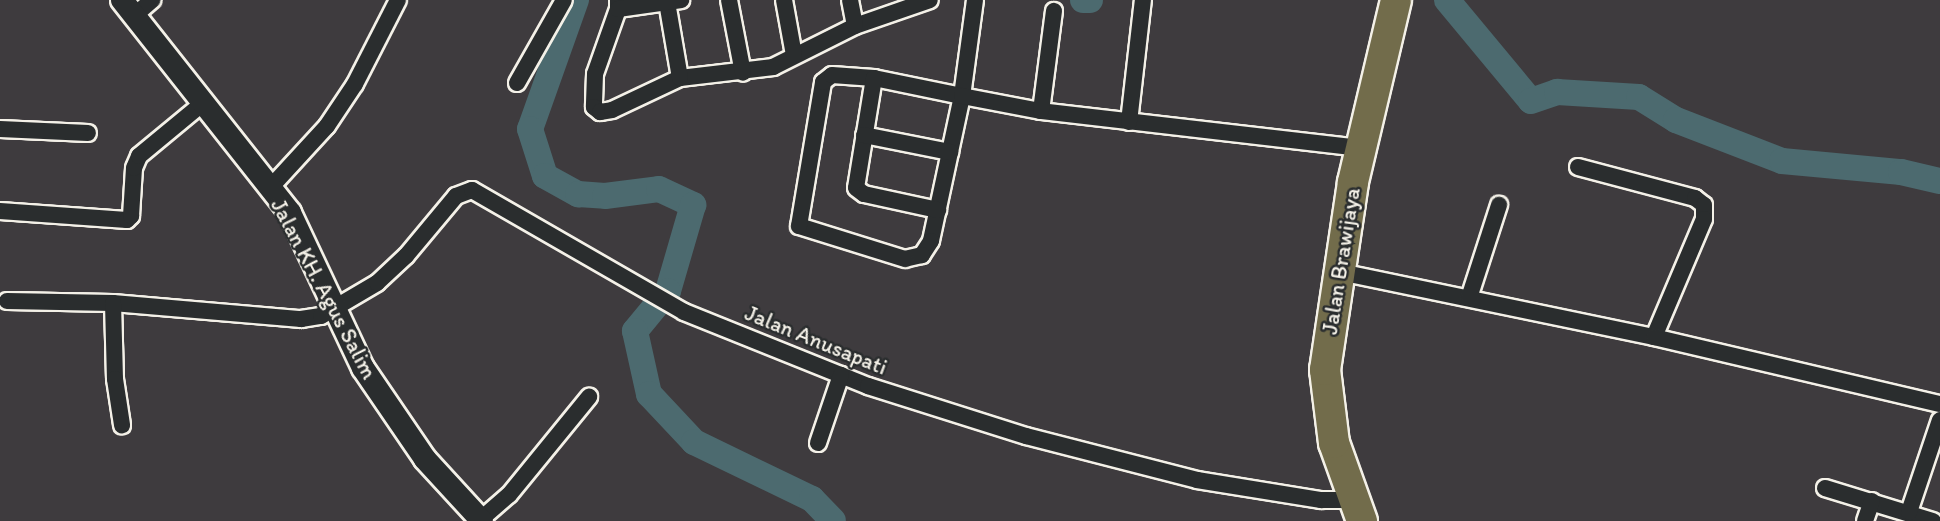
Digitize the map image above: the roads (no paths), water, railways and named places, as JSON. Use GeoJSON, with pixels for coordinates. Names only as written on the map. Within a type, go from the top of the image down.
{"type":"FeatureCollection","features":[{"type":"Feature","properties":{"kind":"highway","name":"Jalan Brawijaya"},"geometry":{"type":"LineString","coordinates":[[1366,510],[1342,401],[1348,273],[1361,148],[1396,0]]}},
{"type":"Feature","properties":{"kind":"highway","name":"Jalan Brawijaya"},"geometry":{"type":"LineString","coordinates":[[1348,273],[1397,50],[1411,0]]}},
{"type":"Feature","properties":{"kind":"street"},"geometry":{"type":"LineString","coordinates":[[128,8],[152,0]]}},
{"type":"Feature","properties":{"kind":"street"},"geometry":{"type":"LineString","coordinates":[[270,188],[327,126],[355,84],[398,0]]}},
{"type":"Feature","properties":{"kind":"street"},"geometry":{"type":"LineString","coordinates":[[517,83],[564,0]]}},
{"type":"Feature","properties":{"kind":"street"},"geometry":{"type":"LineString","coordinates":[[729,0],[743,73]]}},
{"type":"Feature","properties":{"kind":"street"},"geometry":{"type":"LineString","coordinates":[[784,0],[794,55]]}},
{"type":"Feature","properties":{"kind":"street"},"geometry":{"type":"LineString","coordinates":[[850,0],[855,26]]}},
{"type":"Feature","properties":{"kind":"street"},"geometry":{"type":"LineString","coordinates":[[680,78],[674,1],[618,5],[595,74],[596,110],[612,110],[680,78],[743,73],[773,67],[855,26],[912,4],[930,0]]}},
{"type":"Feature","properties":{"kind":"street"},"geometry":{"type":"LineString","coordinates":[[975,0],[962,96],[931,241],[915,258],[834,238],[797,224],[823,82],[832,75],[874,78],[962,96],[1041,111],[1361,148]]}},
{"type":"Feature","properties":{"kind":"street"},"geometry":{"type":"LineString","coordinates":[[1129,122],[1143,0]]}},
{"type":"Feature","properties":{"kind":"street","name":"Jalan KH. Agus Salim"},"geometry":{"type":"LineString","coordinates":[[128,8],[270,188],[302,237],[333,312],[396,420],[425,459],[481,520]]}},
{"type":"Feature","properties":{"kind":"street"},"geometry":{"type":"LineString","coordinates":[[1041,111],[1054,11]]}},
{"type":"Feature","properties":{"kind":"street"},"geometry":{"type":"LineString","coordinates":[[874,78],[855,183],[858,191],[938,210]]}},
{"type":"Feature","properties":{"kind":"street"},"geometry":{"type":"LineString","coordinates":[[0,211],[126,220],[131,216],[134,168],[139,156],[203,103]]}},
{"type":"Feature","properties":{"kind":"street"},"geometry":{"type":"LineString","coordinates":[[0,129],[88,133]]}},
{"type":"Feature","properties":{"kind":"street"},"geometry":{"type":"LineString","coordinates":[[864,135],[950,152]]}},
{"type":"Feature","properties":{"kind":"street"},"geometry":{"type":"LineString","coordinates":[[1578,167],[1695,198],[1704,205],[1704,219],[1654,337]]}},
{"type":"Feature","properties":{"kind":"street","name":"Jalan Anusapati"},"geometry":{"type":"LineString","coordinates":[[333,312],[362,295],[393,270],[456,196],[465,190],[484,196],[639,288],[684,312],[841,375],[1026,436],[1197,480],[1321,500],[1366,510]]}},
{"type":"Feature","properties":{"kind":"street"},"geometry":{"type":"LineString","coordinates":[[1469,298],[1499,205]]}},
{"type":"Feature","properties":{"kind":"street"},"geometry":{"type":"LineString","coordinates":[[1348,273],[1654,337],[1940,404]]}},
{"type":"Feature","properties":{"kind":"street"},"geometry":{"type":"LineString","coordinates":[[7,301],[113,303],[301,319],[333,312]]}},
{"type":"Feature","properties":{"kind":"street"},"geometry":{"type":"LineString","coordinates":[[113,303],[115,379],[122,425]]}},
{"type":"Feature","properties":{"kind":"street"},"geometry":{"type":"LineString","coordinates":[[818,443],[841,375]]}},
{"type":"Feature","properties":{"kind":"street"},"geometry":{"type":"LineString","coordinates":[[481,520],[530,472],[589,397]]}},
{"type":"Feature","properties":{"kind":"street"},"geometry":{"type":"LineString","coordinates":[[1909,512],[1940,420]]}},
{"type":"Feature","properties":{"kind":"street"},"geometry":{"type":"LineString","coordinates":[[1825,488],[1933,521]]}},
{"type":"Feature","properties":{"kind":"street"},"geometry":{"type":"LineString","coordinates":[[1865,521],[1872,501]]}},
{"type":"Feature","properties":{"kind":"waterway"},"geometry":{"type":"LineString","coordinates":[[576,0],[530,129],[545,176],[578,194],[605,196],[659,189],[693,205],[668,291],[635,331],[649,394],[694,442],[812,499],[833,521]]}},
{"type":"Feature","properties":{"kind":"waterway"},"geometry":{"type":"LineString","coordinates":[[1083,0],[1090,0]]}},
{"type":"Feature","properties":{"kind":"waterway"},"geometry":{"type":"LineString","coordinates":[[1447,0],[1531,101],[1557,92],[1639,97],[1676,120],[1782,161],[1901,172],[1940,181]]}}]}
